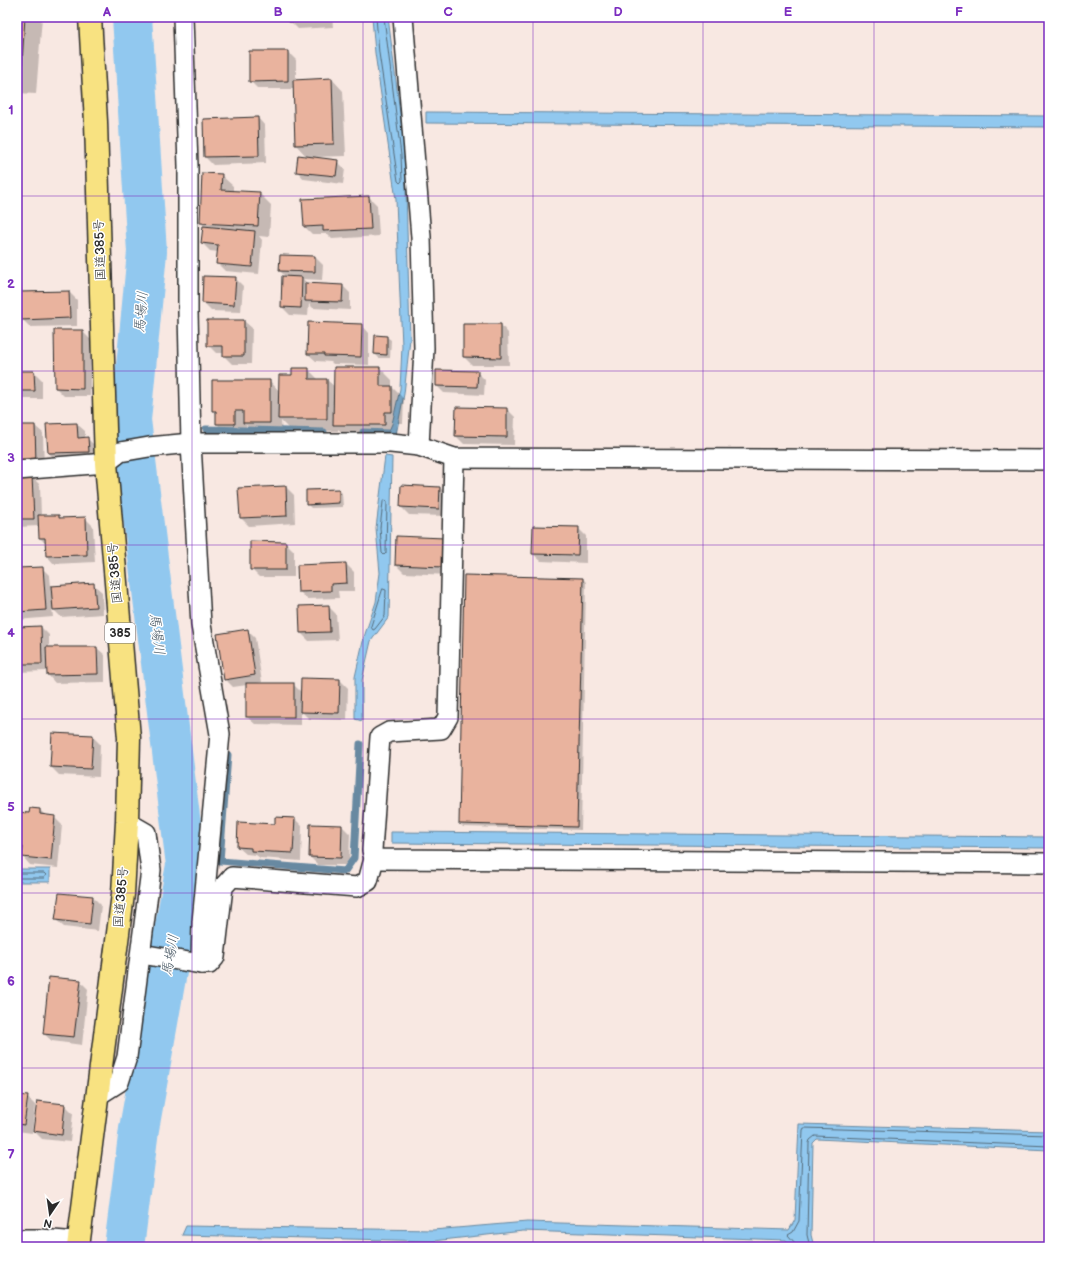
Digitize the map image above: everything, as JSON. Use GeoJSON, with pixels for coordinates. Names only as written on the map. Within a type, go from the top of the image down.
{"type":"FeatureCollection","features":[{"type":"Feature","properties":{"kind":"highway","name":"国道385号"},"geometry":{"type":"LineString","coordinates":[[78,1244],[123,894],[127,822],[129,738],[90,17]]}},
{"type":"Feature","properties":{"kind":"street"},"geometry":{"type":"LineString","coordinates":[[183,17],[188,166],[188,312],[191,443],[201,625],[220,734],[202,922],[201,964]]}},
{"type":"Feature","properties":{"kind":"street"},"geometry":{"type":"LineString","coordinates":[[404,17],[421,237],[424,348],[419,446]]}},
{"type":"Feature","properties":{"kind":"street"},"geometry":{"type":"LineString","coordinates":[[17,470],[113,457],[149,447],[191,443],[391,443],[419,446],[454,458],[1049,460]]}},
{"type":"Feature","properties":{"kind":"street"},"geometry":{"type":"LineString","coordinates":[[141,954],[209,964],[215,956],[223,887],[232,877],[358,887],[368,881],[374,859],[372,850],[380,737],[389,732],[441,729],[448,717],[454,458]]}},
{"type":"Feature","properties":{"kind":"street"},"geometry":{"type":"LineString","coordinates":[[97,1096],[119,1082],[128,1057],[151,870],[146,833],[127,822]]}},
{"type":"Feature","properties":{"kind":"street"},"geometry":{"type":"LineString","coordinates":[[374,859],[1049,863]]}},
{"type":"Feature","properties":{"kind":"street"},"geometry":{"type":"LineString","coordinates":[[17,1239],[40,1239],[78,1244]]}},
{"type":"Feature","properties":{"kind":"water"},"geometry":{"type":"Polygon","coordinates":[[[372,17],[388,17],[405,154],[410,339],[404,394],[396,435],[387,435],[392,424],[400,389],[402,346],[396,200],[375,53],[372,17]]]}},
{"type":"Feature","properties":{"kind":"water"},"geometry":{"type":"Polygon","coordinates":[[[426,112],[1049,116],[1049,127],[426,123],[426,112]]]}},
{"type":"Feature","properties":{"kind":"water"},"geometry":{"type":"Polygon","coordinates":[[[385,456],[392,457],[389,617],[371,641],[362,680],[362,721],[355,719],[355,677],[364,637],[376,602],[380,573],[376,528],[385,456]]]}},
{"type":"Feature","properties":{"kind":"water"},"geometry":{"type":"Polygon","coordinates":[[[391,832],[1049,837],[1049,848],[391,843],[391,832]]]}},
{"type":"Feature","properties":{"kind":"water"},"geometry":{"type":"Polygon","coordinates":[[[17,869],[50,869],[50,882],[17,882],[17,869]]]}},
{"type":"Feature","properties":{"kind":"water"},"geometry":{"type":"Polygon","coordinates":[[[799,1124],[1049,1131],[1049,1150],[817,1139],[813,1143],[811,1235],[814,1247],[794,1247],[786,1240],[523,1231],[433,1241],[182,1235],[186,1226],[433,1230],[527,1222],[789,1230],[795,1220],[799,1124]]]}},
{"type":"Feature","properties":{"kind":"building"},"geometry":{"type":"Polygon","coordinates":[[[17,17],[25,17],[21,79],[17,79],[17,17]]]}},
{"type":"Feature","properties":{"kind":"building"},"geometry":{"type":"Polygon","coordinates":[[[289,17],[325,17],[326,20],[289,22],[289,17]]]}},
{"type":"Feature","properties":{"kind":"building"},"geometry":{"type":"Polygon","coordinates":[[[249,51],[288,51],[288,81],[249,82],[249,51]]]}},
{"type":"Feature","properties":{"kind":"building"},"geometry":{"type":"Polygon","coordinates":[[[332,78],[334,144],[295,145],[293,80],[332,78]]]}},
{"type":"Feature","properties":{"kind":"building"},"geometry":{"type":"Polygon","coordinates":[[[258,117],[259,156],[204,157],[203,119],[258,117]]]}},
{"type":"Feature","properties":{"kind":"building"},"geometry":{"type":"Polygon","coordinates":[[[298,155],[338,160],[336,176],[296,172],[298,155]]]}},
{"type":"Feature","properties":{"kind":"building"},"geometry":{"type":"Polygon","coordinates":[[[202,173],[222,174],[221,190],[260,192],[258,226],[200,223],[202,173]]]}},
{"type":"Feature","properties":{"kind":"building"},"geometry":{"type":"Polygon","coordinates":[[[369,196],[371,229],[323,231],[323,226],[304,227],[302,199],[369,196]]]}},
{"type":"Feature","properties":{"kind":"building"},"geometry":{"type":"Polygon","coordinates":[[[203,226],[255,231],[252,267],[216,264],[218,245],[201,243],[203,226]]]}},
{"type":"Feature","properties":{"kind":"building"},"geometry":{"type":"Polygon","coordinates":[[[280,255],[315,256],[315,272],[279,271],[280,255]]]}},
{"type":"Feature","properties":{"kind":"building"},"geometry":{"type":"Polygon","coordinates":[[[203,276],[236,277],[234,305],[202,303],[203,276]]]}},
{"type":"Feature","properties":{"kind":"building"},"geometry":{"type":"Polygon","coordinates":[[[282,276],[302,277],[301,308],[281,307],[282,276]]]}},
{"type":"Feature","properties":{"kind":"building"},"geometry":{"type":"Polygon","coordinates":[[[305,283],[343,285],[342,302],[305,301],[305,283]]]}},
{"type":"Feature","properties":{"kind":"building"},"geometry":{"type":"Polygon","coordinates":[[[69,291],[70,318],[21,320],[20,292],[69,291]]]}},
{"type":"Feature","properties":{"kind":"building"},"geometry":{"type":"Polygon","coordinates":[[[207,320],[244,320],[244,356],[223,356],[223,346],[207,346],[207,320]]]}},
{"type":"Feature","properties":{"kind":"building"},"geometry":{"type":"Polygon","coordinates":[[[308,322],[362,324],[361,357],[307,354],[308,322]]]}},
{"type":"Feature","properties":{"kind":"building"},"geometry":{"type":"Polygon","coordinates":[[[463,324],[501,324],[501,358],[463,357],[463,324]]]}},
{"type":"Feature","properties":{"kind":"building"},"geometry":{"type":"Polygon","coordinates":[[[54,330],[83,330],[83,389],[55,388],[54,330]]]}},
{"type":"Feature","properties":{"kind":"building"},"geometry":{"type":"Polygon","coordinates":[[[375,335],[387,336],[387,355],[374,354],[375,335]]]}},
{"type":"Feature","properties":{"kind":"building"},"geometry":{"type":"Polygon","coordinates":[[[334,367],[380,367],[380,386],[392,386],[392,412],[385,412],[385,425],[333,425],[334,367]]]}},
{"type":"Feature","properties":{"kind":"building"},"geometry":{"type":"Polygon","coordinates":[[[292,368],[309,368],[309,379],[327,379],[327,419],[278,419],[279,375],[292,375],[292,368]]]}},
{"type":"Feature","properties":{"kind":"building"},"geometry":{"type":"Polygon","coordinates":[[[436,370],[478,371],[477,387],[436,386],[436,370]]]}},
{"type":"Feature","properties":{"kind":"building"},"geometry":{"type":"Polygon","coordinates":[[[17,371],[34,371],[35,391],[17,391],[17,371]]]}},
{"type":"Feature","properties":{"kind":"building"},"geometry":{"type":"Polygon","coordinates":[[[212,380],[270,380],[270,423],[243,423],[243,411],[235,411],[235,424],[216,424],[216,411],[212,411],[212,380]]]}},
{"type":"Feature","properties":{"kind":"building"},"geometry":{"type":"Polygon","coordinates":[[[456,407],[507,408],[507,437],[455,436],[456,407]]]}},
{"type":"Feature","properties":{"kind":"building"},"geometry":{"type":"Polygon","coordinates":[[[77,423],[78,438],[88,437],[89,452],[48,453],[46,424],[77,423]]]}},
{"type":"Feature","properties":{"kind":"building"},"geometry":{"type":"Polygon","coordinates":[[[17,425],[35,425],[36,463],[17,464],[17,425]]]}},
{"type":"Feature","properties":{"kind":"building"},"geometry":{"type":"Polygon","coordinates":[[[32,476],[34,519],[17,519],[17,477],[32,476]]]}},
{"type":"Feature","properties":{"kind":"building"},"geometry":{"type":"Polygon","coordinates":[[[401,485],[440,487],[439,509],[400,507],[401,485]]]}},
{"type":"Feature","properties":{"kind":"building"},"geometry":{"type":"Polygon","coordinates":[[[286,486],[287,516],[240,518],[238,488],[286,486]]]}},
{"type":"Feature","properties":{"kind":"building"},"geometry":{"type":"Polygon","coordinates":[[[339,489],[339,503],[306,505],[306,490],[339,489]]]}},
{"type":"Feature","properties":{"kind":"building"},"geometry":{"type":"Polygon","coordinates":[[[38,515],[59,515],[59,518],[86,517],[87,555],[46,556],[45,538],[39,538],[38,515]]]}},
{"type":"Feature","properties":{"kind":"building"},"geometry":{"type":"Polygon","coordinates":[[[533,526],[579,527],[578,555],[532,554],[533,526]]]}},
{"type":"Feature","properties":{"kind":"building"},"geometry":{"type":"Polygon","coordinates":[[[396,536],[444,538],[443,567],[395,565],[396,536]]]}},
{"type":"Feature","properties":{"kind":"building"},"geometry":{"type":"Polygon","coordinates":[[[250,541],[286,542],[286,570],[250,570],[250,541]]]}},
{"type":"Feature","properties":{"kind":"building"},"geometry":{"type":"Polygon","coordinates":[[[346,563],[347,583],[331,584],[331,591],[298,592],[297,565],[346,563]]]}},
{"type":"Feature","properties":{"kind":"building"},"geometry":{"type":"Polygon","coordinates":[[[43,567],[46,610],[17,612],[17,568],[43,567]]]}},
{"type":"Feature","properties":{"kind":"building"},"geometry":{"type":"Polygon","coordinates":[[[464,575],[583,578],[577,827],[459,824],[464,575]]]}},
{"type":"Feature","properties":{"kind":"building"},"geometry":{"type":"Polygon","coordinates":[[[94,583],[96,607],[53,610],[51,586],[94,583]]]}},
{"type":"Feature","properties":{"kind":"building"},"geometry":{"type":"Polygon","coordinates":[[[329,605],[330,632],[300,633],[299,606],[329,605]]]}},
{"type":"Feature","properties":{"kind":"building"},"geometry":{"type":"Polygon","coordinates":[[[41,626],[42,664],[17,664],[17,627],[41,626]]]}},
{"type":"Feature","properties":{"kind":"building"},"geometry":{"type":"Polygon","coordinates":[[[248,629],[255,675],[224,680],[217,634],[248,629]]]}},
{"type":"Feature","properties":{"kind":"building"},"geometry":{"type":"Polygon","coordinates":[[[46,647],[97,647],[98,674],[47,675],[46,647]]]}},
{"type":"Feature","properties":{"kind":"building"},"geometry":{"type":"Polygon","coordinates":[[[301,678],[340,679],[339,713],[300,712],[301,678]]]}},
{"type":"Feature","properties":{"kind":"building"},"geometry":{"type":"Polygon","coordinates":[[[246,683],[294,683],[294,717],[246,717],[246,683]]]}},
{"type":"Feature","properties":{"kind":"building"},"geometry":{"type":"Polygon","coordinates":[[[52,733],[93,735],[91,769],[50,767],[52,733]]]}},
{"type":"Feature","properties":{"kind":"building"},"geometry":{"type":"Polygon","coordinates":[[[30,808],[40,809],[40,814],[55,816],[51,860],[22,857],[23,847],[17,847],[17,812],[29,813],[30,808]]]}},
{"type":"Feature","properties":{"kind":"building"},"geometry":{"type":"Polygon","coordinates":[[[275,817],[295,818],[293,853],[251,851],[251,848],[237,847],[238,822],[275,824],[275,817]]]}},
{"type":"Feature","properties":{"kind":"building"},"geometry":{"type":"Polygon","coordinates":[[[310,824],[342,825],[341,858],[309,857],[310,824]]]}},
{"type":"Feature","properties":{"kind":"building"},"geometry":{"type":"Polygon","coordinates":[[[59,893],[93,896],[90,924],[55,920],[59,893]]]}},
{"type":"Feature","properties":{"kind":"building"},"geometry":{"type":"Polygon","coordinates":[[[49,977],[81,980],[74,1037],[43,1034],[49,977]]]}},
{"type":"Feature","properties":{"kind":"building"},"geometry":{"type":"Polygon","coordinates":[[[17,1095],[28,1096],[24,1125],[17,1124],[17,1095]]]}},
{"type":"Feature","properties":{"kind":"building"},"geometry":{"type":"Polygon","coordinates":[[[37,1101],[65,1104],[62,1135],[33,1131],[37,1101]]]}},
{"type":"Feature","properties":{"kind":"waterway","name":"馬場川"},"geometry":{"type":"LineString","coordinates":[[124,1247],[139,1129],[186,865],[131,420],[147,252],[132,17]]}},
{"type":"Feature","properties":{"kind":"waterway"},"geometry":{"type":"LineString","coordinates":[[206,429],[324,432]]}},
{"type":"Feature","properties":{"kind":"waterway"},"geometry":{"type":"LineString","coordinates":[[363,432],[388,433]]}},
{"type":"Feature","properties":{"kind":"waterway"},"geometry":{"type":"LineString","coordinates":[[228,755],[220,861],[345,871],[354,858],[360,744]]}}]}
